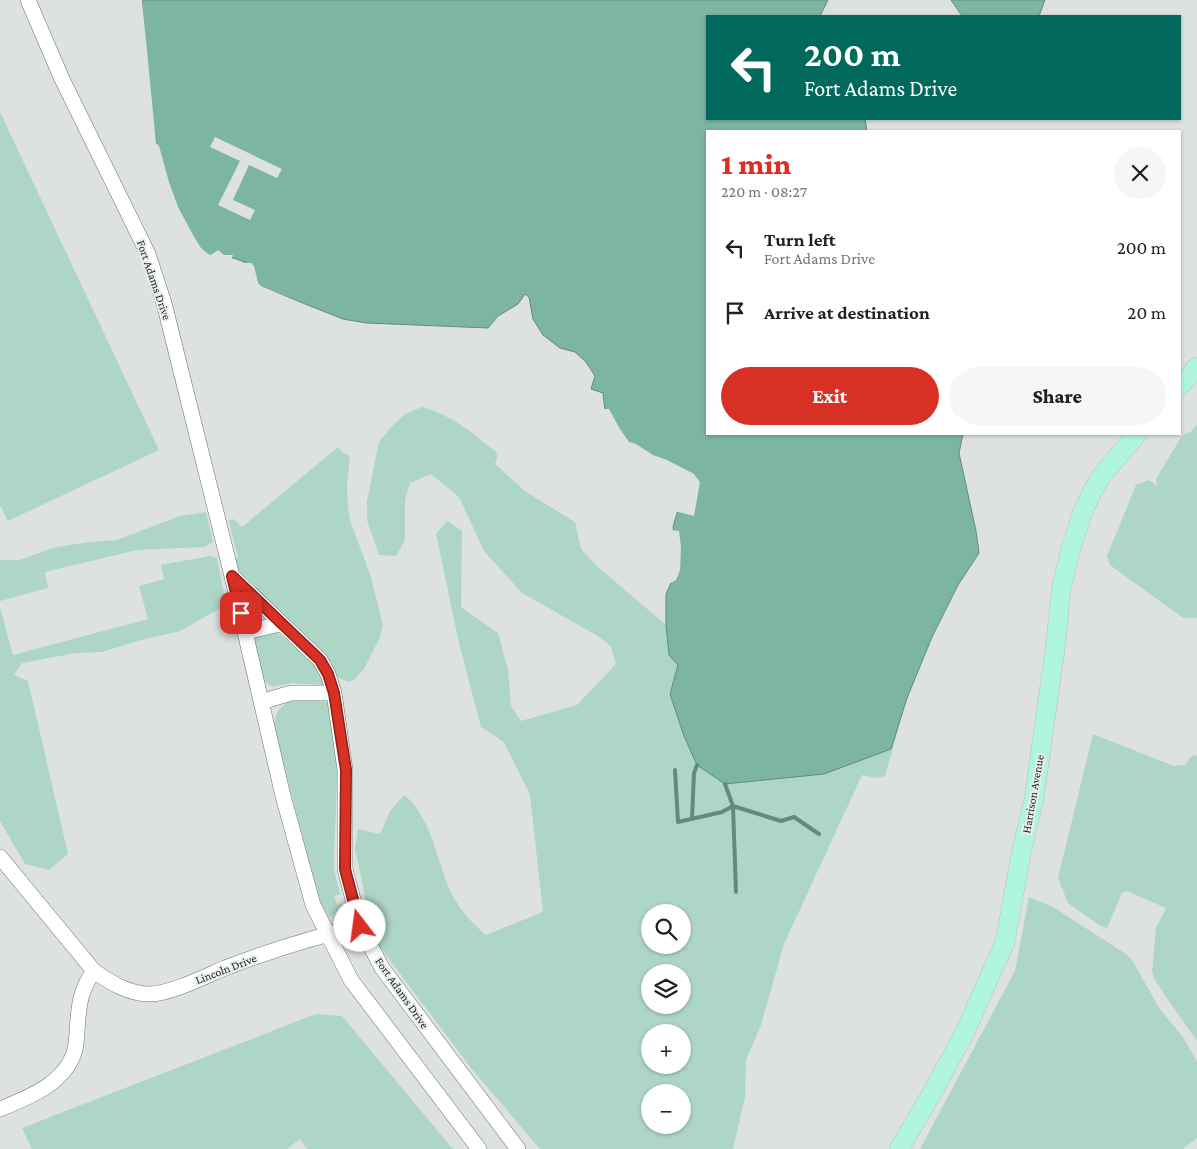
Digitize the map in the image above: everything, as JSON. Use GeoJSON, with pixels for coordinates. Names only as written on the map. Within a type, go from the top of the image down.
{"type":"FeatureCollection","features":[{"type":"Feature","properties":{"kind":"main road"},"geometry":{"type":"LineString","coordinates":[[1181,385],[1197,366]]}},
{"type":"Feature","properties":{"kind":"main road","name":"Harrison Avenue"},"geometry":{"type":"LineString","coordinates":[[899,1149],[965,1032],[1005,942],[1022,849],[1034,799],[1056,642],[1061,590],[1071,548],[1083,511],[1092,492],[1102,475],[1137,435]]}},
{"type":"Feature","properties":{"kind":"street","name":"Fort Adams Drive"},"geometry":{"type":"LineString","coordinates":[[28,0],[62,78],[148,254],[164,303],[232,576],[283,796],[313,905],[351,980],[479,1149]]}},
{"type":"Feature","properties":{"kind":"street","name":"Fort Adams Drive"},"geometry":{"type":"LineString","coordinates":[[232,576],[280,624],[320,660],[328,674],[334,693],[346,770],[345,869],[360,926],[382,968],[518,1149]]}},
{"type":"Feature","properties":{"kind":"street"},"geometry":{"type":"LineString","coordinates":[[245,632],[280,624]]}},
{"type":"Feature","properties":{"kind":"street"},"geometry":{"type":"LineString","coordinates":[[261,702],[291,693],[334,693]]}},
{"type":"Feature","properties":{"kind":"street","name":"Lincoln Drive"},"geometry":{"type":"LineString","coordinates":[[0,857],[94,971],[125,990],[149,994],[157,993],[192,982],[268,953],[360,926]]}},
{"type":"Feature","properties":{"kind":"street"},"geometry":{"type":"LineString","coordinates":[[0,1109],[50,1084],[57,1079],[68,1065],[75,1050],[77,1016],[83,989],[94,971]]}},
{"type":"Feature","properties":{"kind":"shaded area"},"geometry":{"type":"Polygon","coordinates":[[[142,0],[828,0],[820,15],[706,15],[706,120],[865,120],[867,130],[706,130],[706,435],[963,435],[959,453],[979,553],[958,585],[932,637],[907,698],[891,749],[824,774],[725,784],[697,765],[684,736],[670,694],[678,665],[669,655],[666,625],[666,594],[675,574],[676,546],[673,527],[677,513],[688,496],[687,484],[629,447],[605,411],[603,393],[591,389],[595,376],[586,362],[575,352],[560,348],[543,335],[533,319],[529,297],[525,294],[518,304],[498,316],[488,328],[367,323],[343,319],[257,285],[246,263],[223,256],[208,257],[188,234],[174,205],[163,172],[155,137],[142,0]]]}},
{"type":"Feature","properties":{"kind":"shaded area"},"geometry":{"type":"Polygon","coordinates":[[[951,0],[1045,0],[1039,15],[961,15],[951,0]]]}},
{"type":"Feature","properties":{"kind":"shaded area"},"geometry":{"type":"Polygon","coordinates":[[[0,112],[159,450],[8,521],[0,505],[0,112]]]}},
{"type":"Feature","properties":{"kind":"shaded area"},"geometry":{"type":"Polygon","coordinates":[[[422,407],[444,415],[463,426],[498,454],[495,464],[526,492],[575,522],[581,549],[598,567],[666,625],[958,585],[932,637],[907,698],[885,776],[876,778],[862,775],[784,944],[761,1025],[746,1060],[745,1097],[733,1149],[540,1149],[471,1068],[374,939],[355,849],[358,829],[380,834],[390,811],[404,795],[413,803],[426,824],[447,883],[458,905],[468,918],[486,935],[543,912],[530,795],[504,742],[481,727],[459,643],[436,534],[447,521],[462,531],[461,607],[498,633],[508,670],[511,706],[521,721],[577,705],[616,664],[611,646],[596,635],[522,593],[484,551],[459,497],[431,474],[410,483],[405,500],[405,540],[396,556],[379,555],[367,520],[367,501],[379,442],[405,414],[422,407]]]}},
{"type":"Feature","properties":{"kind":"shaded area"},"geometry":{"type":"Polygon","coordinates":[[[1197,424],[1197,618],[1183,618],[1110,565],[1107,556],[1136,485],[1149,480],[1157,486],[1156,479],[1180,439],[1185,434],[1191,432],[1197,424]]]}},
{"type":"Feature","properties":{"kind":"shaded area"},"geometry":{"type":"Polygon","coordinates":[[[338,447],[342,452],[350,456],[347,486],[350,520],[371,577],[383,626],[380,637],[364,669],[355,679],[349,682],[339,678],[242,578],[235,560],[238,558],[229,521],[234,519],[242,527],[338,447]]]}},
{"type":"Feature","properties":{"kind":"shaded area"},"geometry":{"type":"Polygon","coordinates":[[[206,512],[213,542],[204,547],[137,550],[45,572],[48,588],[0,601],[0,560],[19,560],[56,547],[117,540],[180,516],[206,512]]]}},
{"type":"Feature","properties":{"kind":"shaded area"},"geometry":{"type":"Polygon","coordinates":[[[210,556],[217,558],[226,605],[180,631],[137,641],[102,652],[76,653],[22,663],[14,675],[28,681],[68,854],[49,870],[25,864],[0,821],[0,608],[13,655],[148,619],[139,586],[164,579],[161,565],[210,556]]]}},
{"type":"Feature","properties":{"kind":"shaded area"},"geometry":{"type":"Polygon","coordinates":[[[245,594],[263,619],[254,620],[249,618],[245,594]]]}},
{"type":"Feature","properties":{"kind":"shaded area"},"geometry":{"type":"Polygon","coordinates":[[[273,632],[284,637],[310,660],[319,672],[323,685],[291,683],[273,687],[266,683],[263,679],[253,639],[254,637],[273,632]]]}},
{"type":"Feature","properties":{"kind":"shaded area"},"geometry":{"type":"Polygon","coordinates":[[[294,699],[327,702],[338,757],[334,870],[340,894],[334,896],[337,905],[342,903],[343,909],[329,917],[322,914],[274,726],[280,710],[294,699]]]}},
{"type":"Feature","properties":{"kind":"shaded area"},"geometry":{"type":"Polygon","coordinates":[[[1093,734],[1174,766],[1185,765],[1190,757],[1197,756],[1197,1041],[1155,980],[1152,971],[1156,928],[1166,908],[1127,891],[1122,893],[1107,928],[1099,925],[1068,903],[1058,878],[1093,734]]]}},
{"type":"Feature","properties":{"kind":"shaded area"},"geometry":{"type":"Polygon","coordinates":[[[1029,897],[1053,907],[1126,954],[1132,960],[1159,1008],[1182,1036],[1197,1061],[1197,1138],[1183,1149],[920,1149],[1015,971],[1029,897]]]}},
{"type":"Feature","properties":{"kind":"shaded area"},"geometry":{"type":"Polygon","coordinates":[[[316,1014],[342,1016],[453,1149],[307,1149],[300,1139],[289,1149],[32,1149],[22,1128],[316,1014]]]}},
{"type":"Feature","properties":{"kind":"pier"},"geometry":{"type":"Polygon","coordinates":[[[139,0],[142,0],[156,143],[159,146],[178,207],[193,235],[201,248],[208,254],[211,255],[218,250],[224,255],[233,255],[231,259],[224,263],[216,258],[207,259],[194,248],[176,218],[152,137],[139,0]]]}},
{"type":"Feature","properties":{"kind":"pier"},"geometry":{"type":"Polygon","coordinates":[[[215,137],[282,169],[277,178],[249,165],[233,200],[255,210],[250,220],[218,205],[240,161],[210,147],[215,137]]]}},
{"type":"Feature","properties":{"kind":"pier"},"geometry":{"type":"Polygon","coordinates":[[[245,263],[251,263],[254,266],[258,283],[261,286],[348,323],[286,301],[255,287],[249,270],[244,265],[245,263]]]}},
{"type":"Feature","properties":{"kind":"pier"},"geometry":{"type":"Polygon","coordinates":[[[603,409],[609,409],[629,442],[694,474],[700,482],[694,516],[675,511],[686,496],[685,486],[667,478],[627,449],[603,413],[603,409]]]}},
{"type":"Feature","properties":{"kind":"pier"},"geometry":{"type":"Polygon","coordinates":[[[671,530],[679,531],[681,547],[680,570],[676,580],[671,583],[669,582],[673,574],[673,546],[671,530]]]}},
{"type":"Feature","properties":{"kind":"waterway"},"geometry":{"type":"LineString","coordinates":[[692,818],[694,773],[697,765]]}},
{"type":"Feature","properties":{"kind":"waterway"},"geometry":{"type":"LineString","coordinates":[[675,770],[678,822],[722,812],[733,806],[781,821],[794,817],[819,834]]}},
{"type":"Feature","properties":{"kind":"waterway"},"geometry":{"type":"LineString","coordinates":[[725,784],[733,806],[736,892]]}},
{"type":"Feature","properties":{"kind":"route"},"geometry":{"type":"LineString","coordinates":[[241,613],[232,576],[280,624],[320,660],[328,674],[334,693],[346,770],[345,869],[360,926]]}}]}
